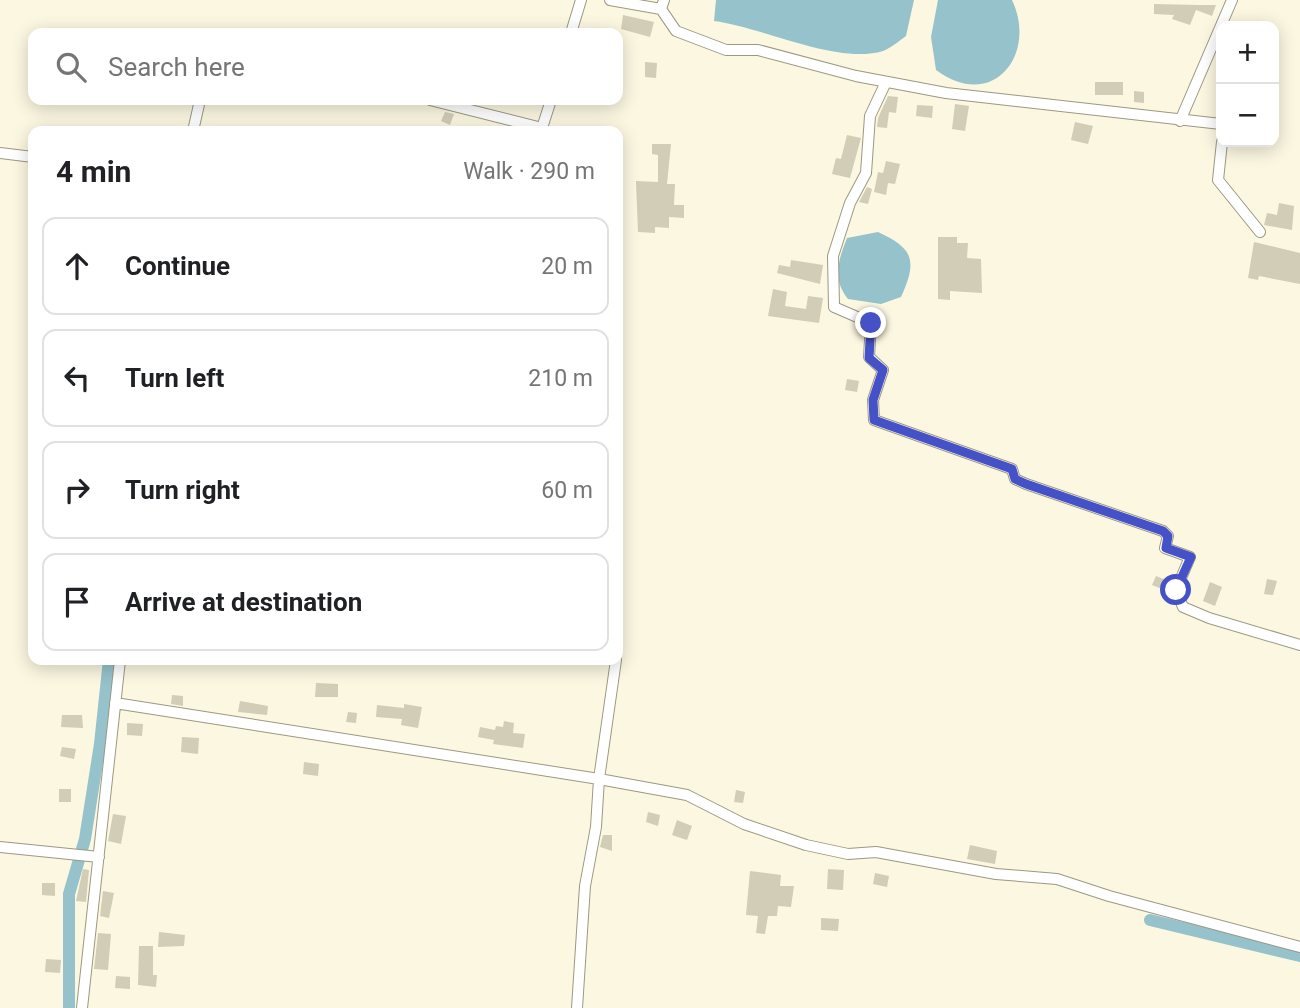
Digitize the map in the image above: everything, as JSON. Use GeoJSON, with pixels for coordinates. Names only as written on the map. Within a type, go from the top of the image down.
{"type":"FeatureCollection","features":[{"type":"Feature","properties":{"kind":"street"},"geometry":{"type":"LineString","coordinates":[[573,28],[581,0]]}},
{"type":"Feature","properties":{"kind":"street"},"geometry":{"type":"LineString","coordinates":[[610,0],[663,4],[676,31],[726,50],[758,50],[886,82],[1029,104],[1216,124]]}},
{"type":"Feature","properties":{"kind":"street"},"geometry":{"type":"LineString","coordinates":[[1180,121],[1232,0]]}},
{"type":"Feature","properties":{"kind":"street"},"geometry":{"type":"LineString","coordinates":[[886,82],[870,116],[866,173],[850,203],[833,256],[834,307],[871,323],[869,358],[883,370],[873,400],[874,420],[1012,469],[1015,479],[1026,484],[1163,531],[1168,536],[1166,548],[1191,557],[1176,590],[1182,607],[1209,618],[1300,645]]}},
{"type":"Feature","properties":{"kind":"street"},"geometry":{"type":"LineString","coordinates":[[194,126],[199,105]]}},
{"type":"Feature","properties":{"kind":"street"},"geometry":{"type":"LineString","coordinates":[[450,105],[534,126]]}},
{"type":"Feature","properties":{"kind":"street"},"geometry":{"type":"LineString","coordinates":[[543,126],[549,105]]}},
{"type":"Feature","properties":{"kind":"street"},"geometry":{"type":"LineString","coordinates":[[1222,147],[1218,180],[1260,232]]}},
{"type":"Feature","properties":{"kind":"street"},"geometry":{"type":"LineString","coordinates":[[0,153],[28,156]]}},
{"type":"Feature","properties":{"kind":"street"},"geometry":{"type":"LineString","coordinates":[[82,1008],[93,856],[120,665]]}},
{"type":"Feature","properties":{"kind":"street"},"geometry":{"type":"LineString","coordinates":[[577,1008],[585,886],[596,827],[599,779],[615,665]]}},
{"type":"Feature","properties":{"kind":"street"},"geometry":{"type":"LineString","coordinates":[[116,704],[687,795],[744,824],[806,845],[848,854],[876,852],[996,874],[1057,879],[1108,896],[1300,947]]}},
{"type":"Feature","properties":{"kind":"street"},"geometry":{"type":"LineString","coordinates":[[0,847],[93,856]]}},
{"type":"Feature","properties":{"kind":"water"},"geometry":{"type":"Polygon","coordinates":[[[716,0],[914,0],[906,36],[883,51],[864,54],[799,44],[714,21],[716,0]]]}},
{"type":"Feature","properties":{"kind":"water"},"geometry":{"type":"Polygon","coordinates":[[[938,0],[1012,0],[1018,21],[1019,40],[1014,57],[1005,71],[992,81],[975,85],[956,81],[936,70],[931,37],[938,0]]]}},
{"type":"Feature","properties":{"kind":"water"},"geometry":{"type":"Polygon","coordinates":[[[878,232],[899,244],[909,257],[910,273],[901,297],[881,304],[848,299],[838,277],[841,254],[847,238],[878,232]]]}},
{"type":"Feature","properties":{"kind":"building"},"geometry":{"type":"Polygon","coordinates":[[[1154,4],[1216,5],[1212,16],[1196,10],[1190,25],[1172,19],[1174,15],[1154,14],[1154,4]]]}},
{"type":"Feature","properties":{"kind":"building"},"geometry":{"type":"Polygon","coordinates":[[[623,15],[654,22],[650,37],[621,28],[623,15]]]}},
{"type":"Feature","properties":{"kind":"building"},"geometry":{"type":"Polygon","coordinates":[[[645,62],[657,63],[656,78],[645,77],[645,62]]]}},
{"type":"Feature","properties":{"kind":"building"},"geometry":{"type":"Polygon","coordinates":[[[1095,82],[1123,82],[1123,95],[1095,95],[1095,82]]]}},
{"type":"Feature","properties":{"kind":"building"},"geometry":{"type":"Polygon","coordinates":[[[1134,91],[1144,92],[1144,103],[1134,102],[1134,91]]]}},
{"type":"Feature","properties":{"kind":"building"},"geometry":{"type":"Polygon","coordinates":[[[888,96],[898,97],[896,113],[889,112],[887,128],[877,127],[878,118],[888,96]]]}},
{"type":"Feature","properties":{"kind":"building"},"geometry":{"type":"Polygon","coordinates":[[[955,104],[969,106],[965,131],[952,129],[955,104]]]}},
{"type":"Feature","properties":{"kind":"building"},"geometry":{"type":"Polygon","coordinates":[[[917,105],[933,106],[932,118],[916,116],[917,105]]]}},
{"type":"Feature","properties":{"kind":"building"},"geometry":{"type":"Polygon","coordinates":[[[445,112],[454,114],[450,125],[441,121],[445,112]]]}},
{"type":"Feature","properties":{"kind":"building"},"geometry":{"type":"Polygon","coordinates":[[[1075,122],[1093,126],[1088,144],[1071,140],[1075,122]]]}},
{"type":"Feature","properties":{"kind":"building"},"geometry":{"type":"Polygon","coordinates":[[[847,135],[861,138],[850,178],[832,174],[836,158],[841,159],[847,135]]]}},
{"type":"Feature","properties":{"kind":"building"},"geometry":{"type":"Polygon","coordinates":[[[652,144],[671,144],[667,184],[675,184],[674,205],[684,205],[684,218],[669,217],[669,228],[655,227],[655,233],[638,232],[636,181],[658,182],[658,155],[652,154],[652,144]]]}},
{"type":"Feature","properties":{"kind":"building"},"geometry":{"type":"Polygon","coordinates":[[[886,161],[900,164],[895,184],[888,183],[886,195],[874,192],[878,172],[883,173],[886,161]]]}},
{"type":"Feature","properties":{"kind":"building"},"geometry":{"type":"Polygon","coordinates":[[[867,187],[872,189],[868,204],[859,202],[867,187]]]}},
{"type":"Feature","properties":{"kind":"building"},"geometry":{"type":"Polygon","coordinates":[[[1279,203],[1294,206],[1292,230],[1264,225],[1267,213],[1277,215],[1279,203]]]}},
{"type":"Feature","properties":{"kind":"building"},"geometry":{"type":"Polygon","coordinates":[[[938,237],[957,237],[957,243],[968,243],[967,258],[981,259],[982,293],[950,291],[950,300],[938,299],[938,237]]]}},
{"type":"Feature","properties":{"kind":"building"},"geometry":{"type":"Polygon","coordinates":[[[1254,242],[1300,253],[1300,284],[1259,276],[1258,280],[1248,278],[1254,242]]]}},
{"type":"Feature","properties":{"kind":"building"},"geometry":{"type":"Polygon","coordinates":[[[791,260],[823,265],[820,284],[777,273],[779,265],[790,267],[791,260]]]}},
{"type":"Feature","properties":{"kind":"building"},"geometry":{"type":"Polygon","coordinates":[[[773,289],[787,292],[785,306],[806,309],[808,296],[823,298],[819,323],[768,316],[773,289]]]}},
{"type":"Feature","properties":{"kind":"building"},"geometry":{"type":"Polygon","coordinates":[[[847,379],[859,381],[857,392],[845,390],[847,379]]]}},
{"type":"Feature","properties":{"kind":"building"},"geometry":{"type":"Polygon","coordinates":[[[1156,576],[1171,582],[1167,591],[1152,585],[1156,576]]]}},
{"type":"Feature","properties":{"kind":"building"},"geometry":{"type":"Polygon","coordinates":[[[1267,579],[1277,581],[1273,595],[1264,594],[1267,579]]]}},
{"type":"Feature","properties":{"kind":"building"},"geometry":{"type":"Polygon","coordinates":[[[1210,582],[1222,587],[1215,606],[1203,601],[1210,582]]]}},
{"type":"Feature","properties":{"kind":"building"},"geometry":{"type":"Polygon","coordinates":[[[316,683],[338,684],[338,697],[315,697],[316,683]]]}},
{"type":"Feature","properties":{"kind":"building"},"geometry":{"type":"Polygon","coordinates":[[[172,695],[183,696],[183,706],[171,704],[172,695]]]}},
{"type":"Feature","properties":{"kind":"building"},"geometry":{"type":"Polygon","coordinates":[[[240,701],[268,706],[267,715],[238,712],[240,701]]]}},
{"type":"Feature","properties":{"kind":"building"},"geometry":{"type":"Polygon","coordinates":[[[404,704],[422,707],[418,728],[401,725],[402,719],[376,717],[377,705],[404,708],[404,704]]]}},
{"type":"Feature","properties":{"kind":"building"},"geometry":{"type":"Polygon","coordinates":[[[348,712],[357,713],[356,723],[346,722],[348,712]]]}},
{"type":"Feature","properties":{"kind":"building"},"geometry":{"type":"Polygon","coordinates":[[[62,715],[82,715],[83,728],[61,727],[62,715]]]}},
{"type":"Feature","properties":{"kind":"building"},"geometry":{"type":"Polygon","coordinates":[[[504,721],[514,723],[513,733],[525,734],[523,748],[493,744],[494,740],[478,737],[480,727],[495,730],[496,726],[503,727],[504,721]]]}},
{"type":"Feature","properties":{"kind":"building"},"geometry":{"type":"Polygon","coordinates":[[[127,723],[143,724],[142,736],[127,735],[127,723]]]}},
{"type":"Feature","properties":{"kind":"building"},"geometry":{"type":"Polygon","coordinates":[[[182,737],[199,738],[198,754],[181,752],[182,737]]]}},
{"type":"Feature","properties":{"kind":"building"},"geometry":{"type":"Polygon","coordinates":[[[62,747],[76,749],[74,759],[60,756],[62,747]]]}},
{"type":"Feature","properties":{"kind":"building"},"geometry":{"type":"Polygon","coordinates":[[[304,762],[319,764],[318,776],[303,774],[304,762]]]}},
{"type":"Feature","properties":{"kind":"building"},"geometry":{"type":"Polygon","coordinates":[[[59,789],[71,789],[71,802],[59,802],[59,789]]]}},
{"type":"Feature","properties":{"kind":"building"},"geometry":{"type":"Polygon","coordinates":[[[736,790],[745,792],[743,803],[734,802],[736,790]]]}},
{"type":"Feature","properties":{"kind":"building"},"geometry":{"type":"Polygon","coordinates":[[[648,812],[660,815],[658,826],[646,822],[648,812]]]}},
{"type":"Feature","properties":{"kind":"building"},"geometry":{"type":"Polygon","coordinates":[[[113,814],[126,816],[121,844],[108,841],[113,814]]]}},
{"type":"Feature","properties":{"kind":"building"},"geometry":{"type":"Polygon","coordinates":[[[677,820],[692,826],[687,840],[672,835],[677,820]]]}},
{"type":"Feature","properties":{"kind":"building"},"geometry":{"type":"Polygon","coordinates":[[[603,835],[612,835],[612,851],[600,847],[603,835]]]}},
{"type":"Feature","properties":{"kind":"building"},"geometry":{"type":"Polygon","coordinates":[[[970,845],[997,851],[995,864],[967,859],[970,845]]]}},
{"type":"Feature","properties":{"kind":"building"},"geometry":{"type":"Polygon","coordinates":[[[83,869],[89,870],[86,902],[76,901],[83,869]]]}},
{"type":"Feature","properties":{"kind":"building"},"geometry":{"type":"Polygon","coordinates":[[[828,869],[844,870],[843,890],[827,889],[828,869]]]}},
{"type":"Feature","properties":{"kind":"building"},"geometry":{"type":"Polygon","coordinates":[[[750,871],[781,875],[780,886],[794,886],[791,907],[778,906],[777,916],[768,916],[765,934],[756,933],[758,916],[746,915],[750,871]]]}},
{"type":"Feature","properties":{"kind":"building"},"geometry":{"type":"Polygon","coordinates":[[[875,873],[889,876],[887,887],[873,884],[875,873]]]}},
{"type":"Feature","properties":{"kind":"building"},"geometry":{"type":"Polygon","coordinates":[[[42,883],[55,883],[55,896],[42,895],[42,883]]]}},
{"type":"Feature","properties":{"kind":"building"},"geometry":{"type":"Polygon","coordinates":[[[103,891],[114,893],[109,918],[100,916],[103,891]]]}},
{"type":"Feature","properties":{"kind":"building"},"geometry":{"type":"Polygon","coordinates":[[[821,918],[839,919],[838,931],[821,930],[821,918]]]}},
{"type":"Feature","properties":{"kind":"building"},"geometry":{"type":"Polygon","coordinates":[[[159,932],[185,935],[184,946],[158,947],[159,932]]]}},
{"type":"Feature","properties":{"kind":"building"},"geometry":{"type":"Polygon","coordinates":[[[98,933],[111,934],[108,970],[94,969],[98,933]]]}},
{"type":"Feature","properties":{"kind":"building"},"geometry":{"type":"Polygon","coordinates":[[[139,946],[153,946],[153,975],[157,975],[156,987],[138,985],[139,946]]]}},
{"type":"Feature","properties":{"kind":"building"},"geometry":{"type":"Polygon","coordinates":[[[46,959],[61,960],[60,973],[45,972],[46,959]]]}},
{"type":"Feature","properties":{"kind":"building"},"geometry":{"type":"Polygon","coordinates":[[[116,976],[130,977],[130,989],[115,988],[116,976]]]}},
{"type":"Feature","properties":{"kind":"waterway"},"geometry":{"type":"LineString","coordinates":[[69,1008],[69,894],[85,839],[100,744],[108,665]]}},
{"type":"Feature","properties":{"kind":"waterway"},"geometry":{"type":"LineString","coordinates":[[1150,920],[1300,956]]}},
{"type":"Feature","properties":{"kind":"route"},"geometry":{"type":"LineString","coordinates":[[871,323],[872,347],[869,358],[883,370],[873,400],[874,420],[1012,469],[1015,479],[1026,484],[1143,527],[1163,531],[1168,536],[1166,548],[1191,557],[1176,590]]}}]}
